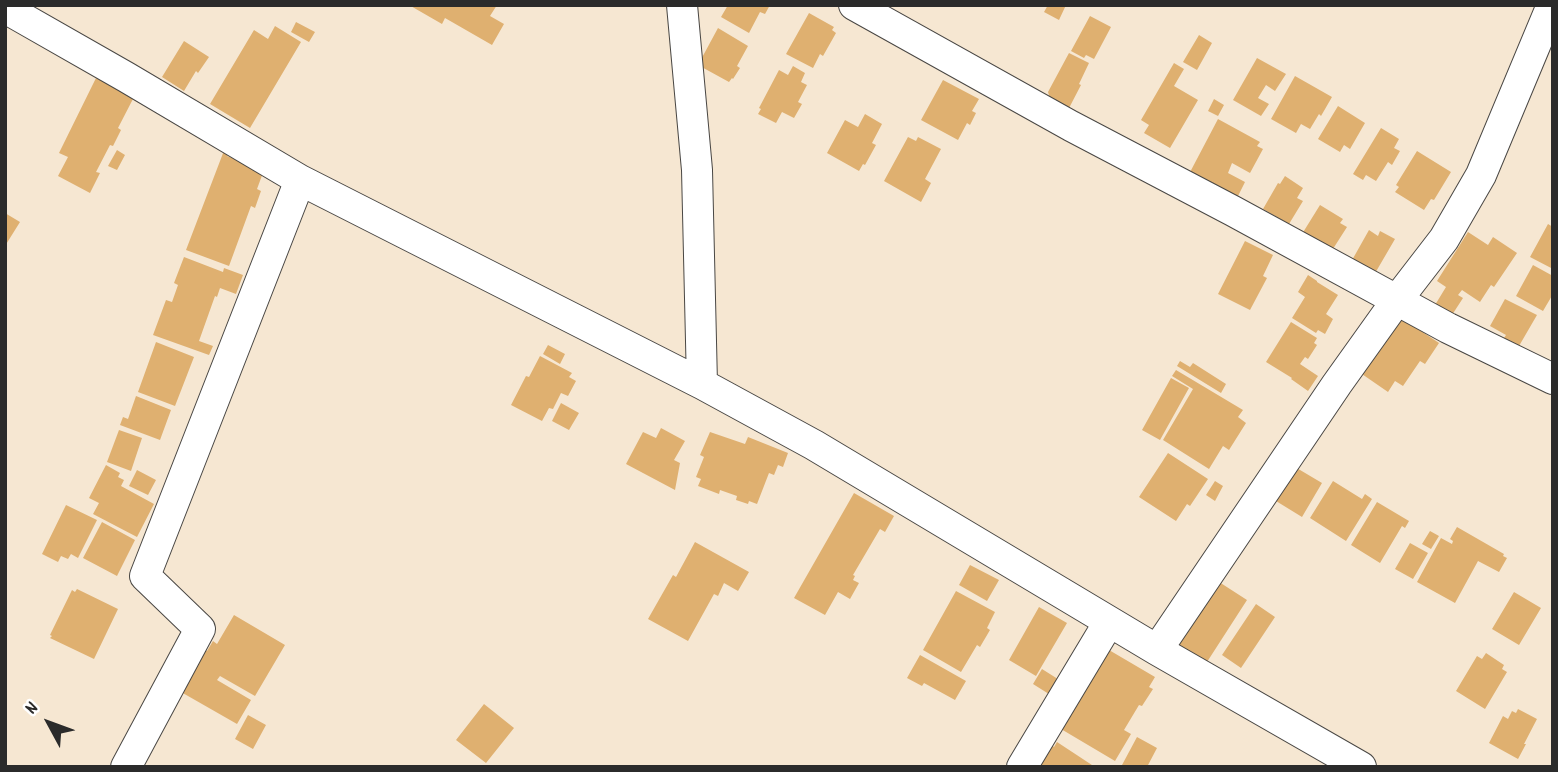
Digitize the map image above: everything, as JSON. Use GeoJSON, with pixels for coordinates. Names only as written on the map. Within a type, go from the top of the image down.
{"type":"FeatureCollection","features":[{"type":"Feature","properties":{"kind":"street"},"geometry":{"type":"LineString","coordinates":[[682,5],[697,170],[702,384]]}},
{"type":"Feature","properties":{"kind":"street"},"geometry":{"type":"LineString","coordinates":[[854,5],[1071,126],[1448,328],[1553,379]]}},
{"type":"Feature","properties":{"kind":"street"},"geometry":{"type":"LineString","coordinates":[[1157,650],[1329,395],[1444,239],[1481,175],[1552,5]]}},
{"type":"Feature","properties":{"kind":"street"},"geometry":{"type":"LineString","coordinates":[[5,8],[300,180],[702,384],[814,445],[1109,622],[1361,767]]}},
{"type":"Feature","properties":{"kind":"street"},"geometry":{"type":"LineString","coordinates":[[126,767],[200,629],[145,576],[300,180]]}},
{"type":"Feature","properties":{"kind":"street"},"geometry":{"type":"LineString","coordinates":[[1022,767],[1109,622]]}},
{"type":"Feature","properties":{"kind":"building"},"geometry":{"type":"Polygon","coordinates":[[[409,5],[497,5],[490,16],[504,24],[492,45],[445,18],[442,24],[409,5]]]}},
{"type":"Feature","properties":{"kind":"building"},"geometry":{"type":"Polygon","coordinates":[[[728,5],[770,5],[765,14],[760,12],[749,33],[721,17],[728,5]]]}},
{"type":"Feature","properties":{"kind":"building"},"geometry":{"type":"Polygon","coordinates":[[[1048,5],[1066,5],[1059,20],[1044,12],[1048,5]]]}},
{"type":"Feature","properties":{"kind":"building"},"geometry":{"type":"Polygon","coordinates":[[[809,13],[834,27],[832,30],[836,33],[813,68],[786,54],[809,13]]]}},
{"type":"Feature","properties":{"kind":"building"},"geometry":{"type":"Polygon","coordinates":[[[1090,16],[1111,27],[1094,59],[1086,55],[1084,58],[1071,51],[1090,16]]]}},
{"type":"Feature","properties":{"kind":"building"},"geometry":{"type":"Polygon","coordinates":[[[296,22],[315,32],[309,42],[291,32],[296,22]]]}},
{"type":"Feature","properties":{"kind":"building"},"geometry":{"type":"Polygon","coordinates":[[[275,26],[301,42],[250,128],[210,104],[254,30],[268,39],[275,26]]]}},
{"type":"Feature","properties":{"kind":"building"},"geometry":{"type":"Polygon","coordinates":[[[718,28],[748,46],[737,66],[740,68],[729,82],[698,65],[718,28]]]}},
{"type":"Feature","properties":{"kind":"building"},"geometry":{"type":"Polygon","coordinates":[[[1199,35],[1212,43],[1197,70],[1183,62],[1199,35]]]}},
{"type":"Feature","properties":{"kind":"building"},"geometry":{"type":"Polygon","coordinates":[[[184,41],[209,57],[198,73],[196,71],[184,91],[162,77],[184,41]]]}},
{"type":"Feature","properties":{"kind":"building"},"geometry":{"type":"Polygon","coordinates":[[[1069,53],[1089,63],[1068,110],[1051,102],[1048,92],[1069,53]]]}},
{"type":"Feature","properties":{"kind":"building"},"geometry":{"type":"Polygon","coordinates":[[[1257,58],[1286,74],[1275,91],[1266,85],[1258,98],[1269,104],[1261,116],[1233,100],[1257,58]]]}},
{"type":"Feature","properties":{"kind":"building"},"geometry":{"type":"Polygon","coordinates":[[[1174,63],[1184,69],[1174,86],[1198,100],[1170,148],[1144,133],[1149,125],[1141,120],[1174,63]]]}},
{"type":"Feature","properties":{"kind":"building"},"geometry":{"type":"Polygon","coordinates":[[[793,66],[805,73],[801,82],[807,85],[798,102],[802,104],[794,118],[782,112],[776,123],[758,114],[761,109],[759,108],[779,70],[788,75],[793,66]]]}},
{"type":"Feature","properties":{"kind":"building"},"geometry":{"type":"Polygon","coordinates":[[[1295,76],[1332,97],[1310,129],[1301,124],[1296,133],[1271,119],[1295,76]]]}},
{"type":"Feature","properties":{"kind":"building"},"geometry":{"type":"Polygon","coordinates":[[[96,78],[134,97],[118,128],[121,130],[113,146],[110,145],[96,172],[100,173],[90,193],[58,176],[68,157],[59,153],[96,78]]]}},
{"type":"Feature","properties":{"kind":"building"},"geometry":{"type":"Polygon","coordinates":[[[943,80],[979,99],[972,111],[976,113],[970,125],[967,123],[958,140],[921,120],[943,80]]]}},
{"type":"Feature","properties":{"kind":"building"},"geometry":{"type":"Polygon","coordinates":[[[1214,99],[1224,105],[1218,116],[1208,111],[1214,99]]]}},
{"type":"Feature","properties":{"kind":"building"},"geometry":{"type":"Polygon","coordinates":[[[1338,106],[1365,123],[1350,149],[1344,145],[1340,152],[1318,139],[1338,106]]]}},
{"type":"Feature","properties":{"kind":"building"},"geometry":{"type":"Polygon","coordinates":[[[865,114],[882,124],[872,143],[876,145],[859,171],[827,153],[845,120],[858,127],[865,114]]]}},
{"type":"Feature","properties":{"kind":"building"},"geometry":{"type":"Polygon","coordinates":[[[1218,119],[1260,142],[1257,146],[1263,149],[1250,173],[1232,163],[1228,173],[1245,182],[1238,196],[1231,199],[1188,176],[1218,119]]]}},
{"type":"Feature","properties":{"kind":"building"},"geometry":{"type":"Polygon","coordinates":[[[1381,128],[1399,139],[1394,148],[1400,151],[1392,165],[1388,162],[1376,181],[1366,175],[1363,180],[1353,174],[1381,128]]]}},
{"type":"Feature","properties":{"kind":"building"},"geometry":{"type":"Polygon","coordinates":[[[908,137],[916,141],[918,137],[941,149],[925,179],[931,183],[921,202],[884,181],[908,137]]]}},
{"type":"Feature","properties":{"kind":"building"},"geometry":{"type":"Polygon","coordinates":[[[225,148],[230,150],[227,156],[264,170],[257,189],[261,191],[255,208],[251,206],[229,266],[186,250],[225,148]]]}},
{"type":"Feature","properties":{"kind":"building"},"geometry":{"type":"Polygon","coordinates":[[[117,150],[125,155],[117,170],[108,166],[117,150]]]}},
{"type":"Feature","properties":{"kind":"building"},"geometry":{"type":"Polygon","coordinates":[[[1417,151],[1451,172],[1434,200],[1431,199],[1424,210],[1395,192],[1399,187],[1396,185],[1417,151]]]}},
{"type":"Feature","properties":{"kind":"building"},"geometry":{"type":"Polygon","coordinates":[[[1285,176],[1303,188],[1297,198],[1303,201],[1289,224],[1263,209],[1285,176]]]}},
{"type":"Feature","properties":{"kind":"building"},"geometry":{"type":"Polygon","coordinates":[[[1320,205],[1343,219],[1340,223],[1347,227],[1331,252],[1302,234],[1320,205]]]}},
{"type":"Feature","properties":{"kind":"building"},"geometry":{"type":"Polygon","coordinates":[[[5,213],[20,222],[5,246],[5,213]]]}},
{"type":"Feature","properties":{"kind":"building"},"geometry":{"type":"Polygon","coordinates":[[[1548,224],[1553,227],[1553,269],[1530,257],[1548,224]]]}},
{"type":"Feature","properties":{"kind":"building"},"geometry":{"type":"Polygon","coordinates":[[[1369,230],[1378,236],[1380,231],[1395,239],[1374,275],[1351,262],[1369,230]]]}},
{"type":"Feature","properties":{"kind":"building"},"geometry":{"type":"Polygon","coordinates":[[[1468,232],[1488,245],[1493,237],[1517,253],[1494,287],[1491,285],[1480,302],[1462,290],[1458,295],[1463,298],[1452,315],[1435,305],[1446,287],[1437,281],[1468,232]]]}},
{"type":"Feature","properties":{"kind":"building"},"geometry":{"type":"Polygon","coordinates":[[[1245,241],[1273,255],[1263,276],[1267,278],[1250,310],[1218,294],[1245,241]]]}},
{"type":"Feature","properties":{"kind":"building"},"geometry":{"type":"Polygon","coordinates":[[[184,257],[223,272],[224,268],[243,275],[236,294],[220,288],[217,297],[215,296],[199,341],[213,346],[209,355],[153,335],[166,300],[172,302],[178,285],[174,283],[184,257]]]}},
{"type":"Feature","properties":{"kind":"building"},"geometry":{"type":"Polygon","coordinates":[[[1533,265],[1553,276],[1553,294],[1543,311],[1516,296],[1533,265]]]}},
{"type":"Feature","properties":{"kind":"building"},"geometry":{"type":"Polygon","coordinates":[[[1308,275],[1338,295],[1326,314],[1333,319],[1325,334],[1318,330],[1316,333],[1292,318],[1305,297],[1298,292],[1308,275]]]}},
{"type":"Feature","properties":{"kind":"building"},"geometry":{"type":"Polygon","coordinates":[[[1505,299],[1537,315],[1519,346],[1490,326],[1505,299]]]}},
{"type":"Feature","properties":{"kind":"building"},"geometry":{"type":"Polygon","coordinates":[[[1397,315],[1439,343],[1425,364],[1420,361],[1403,386],[1395,381],[1388,392],[1359,372],[1397,315]]]}},
{"type":"Feature","properties":{"kind":"building"},"geometry":{"type":"Polygon","coordinates":[[[1291,322],[1317,338],[1314,343],[1317,345],[1308,359],[1305,357],[1300,364],[1318,376],[1308,391],[1266,362],[1291,322]]]}},
{"type":"Feature","properties":{"kind":"building"},"geometry":{"type":"Polygon","coordinates":[[[156,342],[194,357],[175,406],[138,392],[156,342]]]}},
{"type":"Feature","properties":{"kind":"building"},"geometry":{"type":"Polygon","coordinates":[[[548,345],[565,354],[560,364],[543,354],[548,345]]]}},
{"type":"Feature","properties":{"kind":"building"},"geometry":{"type":"Polygon","coordinates":[[[540,356],[572,373],[569,377],[576,381],[568,396],[561,393],[553,409],[549,408],[542,421],[511,405],[540,356]]]}},
{"type":"Feature","properties":{"kind":"building"},"geometry":{"type":"Polygon","coordinates":[[[1180,361],[1190,367],[1193,363],[1226,384],[1221,393],[1177,366],[1180,361]]]}},
{"type":"Feature","properties":{"kind":"building"},"geometry":{"type":"Polygon","coordinates":[[[1176,370],[1243,410],[1238,417],[1246,423],[1229,450],[1223,446],[1209,469],[1163,440],[1193,389],[1172,376],[1176,370]]]}},
{"type":"Feature","properties":{"kind":"building"},"geometry":{"type":"Polygon","coordinates":[[[1171,378],[1189,388],[1160,440],[1142,430],[1171,378]]]}},
{"type":"Feature","properties":{"kind":"building"},"geometry":{"type":"Polygon","coordinates":[[[136,396],[171,410],[160,440],[120,425],[123,417],[128,419],[136,396]]]}},
{"type":"Feature","properties":{"kind":"building"},"geometry":{"type":"Polygon","coordinates":[[[561,403],[579,413],[569,430],[552,421],[561,403]]]}},
{"type":"Feature","properties":{"kind":"building"},"geometry":{"type":"Polygon","coordinates":[[[661,428],[685,441],[674,460],[680,463],[675,490],[626,464],[643,432],[656,438],[661,428]]]}},
{"type":"Feature","properties":{"kind":"building"},"geometry":{"type":"Polygon","coordinates":[[[119,430],[142,438],[131,471],[107,462],[119,430]]]}},
{"type":"Feature","properties":{"kind":"building"},"geometry":{"type":"Polygon","coordinates":[[[710,432],[745,444],[748,437],[788,453],[783,467],[778,465],[774,475],[769,473],[757,504],[749,501],[748,504],[736,500],[737,496],[720,490],[719,494],[698,486],[701,479],[696,477],[704,457],[700,455],[710,432]]]}},
{"type":"Feature","properties":{"kind":"building"},"geometry":{"type":"Polygon","coordinates":[[[1168,453],[1208,479],[1176,521],[1139,497],[1168,453]]]}},
{"type":"Feature","properties":{"kind":"building"},"geometry":{"type":"Polygon","coordinates":[[[106,465],[120,473],[118,477],[124,480],[121,486],[154,504],[137,537],[93,514],[99,503],[89,498],[106,465]]]}},
{"type":"Feature","properties":{"kind":"building"},"geometry":{"type":"Polygon","coordinates":[[[1295,467],[1322,483],[1302,517],[1276,501],[1295,467]]]}},
{"type":"Feature","properties":{"kind":"building"},"geometry":{"type":"Polygon","coordinates":[[[137,470],[156,480],[148,495],[129,486],[137,470]]]}},
{"type":"Feature","properties":{"kind":"building"},"geometry":{"type":"Polygon","coordinates":[[[1215,481],[1223,486],[1215,501],[1206,495],[1215,481]]]}},
{"type":"Feature","properties":{"kind":"building"},"geometry":{"type":"Polygon","coordinates":[[[1333,481],[1362,499],[1365,494],[1372,499],[1346,541],[1310,518],[1333,481]]]}},
{"type":"Feature","properties":{"kind":"building"},"geometry":{"type":"Polygon","coordinates":[[[854,493],[894,516],[885,532],[880,529],[853,575],[853,580],[859,583],[850,599],[838,592],[825,615],[794,598],[854,493]]]}},
{"type":"Feature","properties":{"kind":"building"},"geometry":{"type":"Polygon","coordinates":[[[1377,502],[1409,521],[1405,528],[1402,526],[1380,563],[1351,545],[1377,502]]]}},
{"type":"Feature","properties":{"kind":"building"},"geometry":{"type":"Polygon","coordinates":[[[66,505],[97,520],[78,558],[71,554],[68,559],[61,556],[58,562],[42,554],[66,505]]]}},
{"type":"Feature","properties":{"kind":"building"},"geometry":{"type":"Polygon","coordinates":[[[102,522],[135,540],[117,576],[83,558],[102,522]]]}},
{"type":"Feature","properties":{"kind":"building"},"geometry":{"type":"Polygon","coordinates":[[[1457,527],[1507,558],[1499,572],[1478,561],[1455,603],[1417,582],[1441,538],[1452,544],[1450,539],[1457,527]]]}},
{"type":"Feature","properties":{"kind":"building"},"geometry":{"type":"Polygon","coordinates":[[[1430,531],[1439,536],[1431,549],[1422,544],[1430,531]]]}},
{"type":"Feature","properties":{"kind":"building"},"geometry":{"type":"Polygon","coordinates":[[[695,542],[749,572],[738,591],[724,583],[718,596],[714,594],[688,641],[648,619],[695,542]]]}},
{"type":"Feature","properties":{"kind":"building"},"geometry":{"type":"Polygon","coordinates":[[[1410,543],[1428,553],[1413,579],[1395,569],[1410,543]]]}},
{"type":"Feature","properties":{"kind":"building"},"geometry":{"type":"Polygon","coordinates":[[[970,565],[999,580],[987,601],[959,585],[970,565]]]}},
{"type":"Feature","properties":{"kind":"building"},"geometry":{"type":"Polygon","coordinates":[[[1216,580],[1247,600],[1207,662],[1173,645],[1216,580]]]}},
{"type":"Feature","properties":{"kind":"building"},"geometry":{"type":"Polygon","coordinates":[[[77,589],[118,609],[94,659],[50,638],[72,590],[75,592],[77,589]]]}},
{"type":"Feature","properties":{"kind":"building"},"geometry":{"type":"Polygon","coordinates":[[[956,591],[995,612],[987,628],[990,630],[980,647],[977,645],[961,672],[923,650],[956,591]]]}},
{"type":"Feature","properties":{"kind":"building"},"geometry":{"type":"Polygon","coordinates":[[[1514,592],[1541,608],[1519,645],[1492,629],[1514,592]]]}},
{"type":"Feature","properties":{"kind":"building"},"geometry":{"type":"Polygon","coordinates":[[[1256,604],[1275,617],[1241,668],[1222,655],[1256,604]]]}},
{"type":"Feature","properties":{"kind":"building"},"geometry":{"type":"Polygon","coordinates":[[[1039,607],[1067,623],[1036,676],[1009,660],[1039,607]]]}},
{"type":"Feature","properties":{"kind":"building"},"geometry":{"type":"Polygon","coordinates":[[[234,615],[285,645],[255,696],[220,676],[217,680],[251,700],[237,724],[181,692],[203,648],[207,651],[213,641],[217,644],[234,615]]]}},
{"type":"Feature","properties":{"kind":"building"},"geometry":{"type":"Polygon","coordinates":[[[1109,650],[1155,677],[1149,687],[1153,689],[1142,706],[1139,705],[1124,730],[1131,734],[1115,761],[1061,729],[1109,650]]]}},
{"type":"Feature","properties":{"kind":"building"},"geometry":{"type":"Polygon","coordinates":[[[1486,653],[1504,665],[1502,669],[1507,672],[1485,709],[1456,691],[1477,656],[1482,659],[1486,653]]]}},
{"type":"Feature","properties":{"kind":"building"},"geometry":{"type":"Polygon","coordinates":[[[920,655],[966,681],[955,700],[924,683],[922,686],[907,678],[920,655]]]}},
{"type":"Feature","properties":{"kind":"building"},"geometry":{"type":"Polygon","coordinates":[[[1042,669],[1061,681],[1052,696],[1033,684],[1042,669]]]}},
{"type":"Feature","properties":{"kind":"building"},"geometry":{"type":"Polygon","coordinates":[[[484,704],[514,728],[486,763],[456,740],[484,704]]]}},
{"type":"Feature","properties":{"kind":"building"},"geometry":{"type":"Polygon","coordinates":[[[1518,709],[1537,719],[1518,759],[1489,743],[1503,716],[1508,719],[1512,711],[1516,713],[1518,709]]]}},
{"type":"Feature","properties":{"kind":"building"},"geometry":{"type":"Polygon","coordinates":[[[248,715],[266,725],[253,749],[235,739],[248,715]]]}},
{"type":"Feature","properties":{"kind":"building"},"geometry":{"type":"Polygon","coordinates":[[[1137,737],[1157,748],[1147,767],[1126,767],[1122,765],[1137,737]]]}},
{"type":"Feature","properties":{"kind":"building"},"geometry":{"type":"Polygon","coordinates":[[[1057,742],[1095,767],[1034,767],[1049,743],[1054,747],[1057,742]]]}}]}
